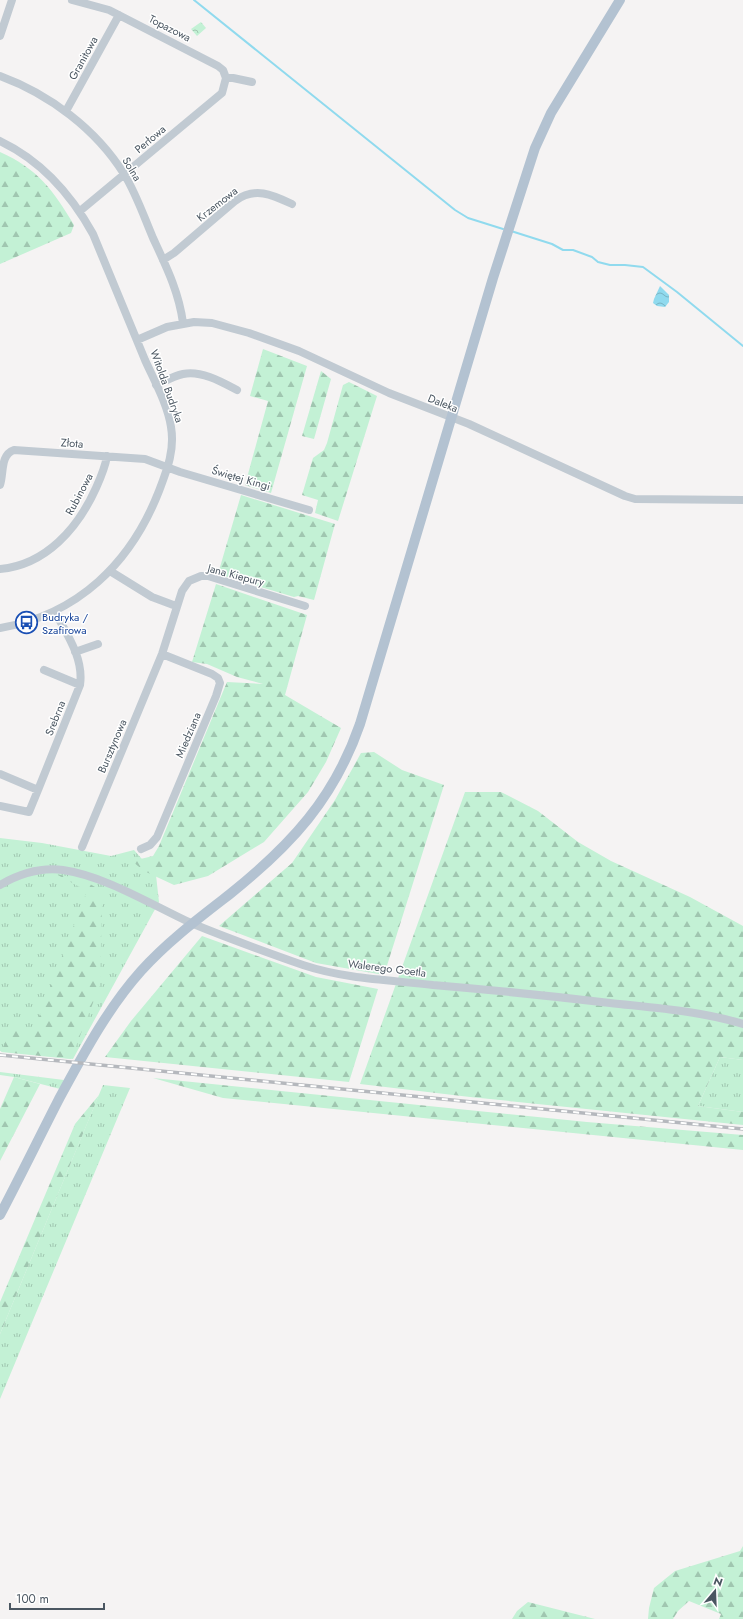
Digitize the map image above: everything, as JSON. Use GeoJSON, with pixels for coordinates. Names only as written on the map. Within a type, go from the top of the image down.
{"type":"FeatureCollection","features":[{"type":"Feature","properties":{"kind":"main road"},"geometry":{"type":"LineString","coordinates":[[0,1215],[83,1055],[105,1019],[130,984],[160,951],[192,923],[231,893],[296,835],[322,802],[337,777],[354,741],[360,724],[493,278],[535,148],[551,112],[620,0]]}},
{"type":"Feature","properties":{"kind":"street"},"geometry":{"type":"LineString","coordinates":[[0,36],[12,0]]}},
{"type":"Feature","properties":{"kind":"street","name":"Topazowa"},"geometry":{"type":"LineString","coordinates":[[72,0],[109,10],[119,15],[218,66],[223,70],[226,78]]}},
{"type":"Feature","properties":{"kind":"street","name":"Granitowa"},"geometry":{"type":"LineString","coordinates":[[66,111],[119,15]]}},
{"type":"Feature","properties":{"kind":"street","name":"Solna"},"geometry":{"type":"LineString","coordinates":[[0,76],[20,85],[66,111],[97,139],[124,174],[179,297],[183,323]]}},
{"type":"Feature","properties":{"kind":"street"},"geometry":{"type":"LineString","coordinates":[[226,78],[252,82]]}},
{"type":"Feature","properties":{"kind":"street","name":"Perłowa"},"geometry":{"type":"LineString","coordinates":[[80,211],[222,93],[226,78]]}},
{"type":"Feature","properties":{"kind":"street","name":"Witolda Budryka"},"geometry":{"type":"LineString","coordinates":[[0,141],[20,152],[57,181],[80,211],[93,234],[156,385],[171,427],[173,446],[168,467],[144,524],[132,543],[110,571],[80,596],[55,612],[26,623],[0,628]]}},
{"type":"Feature","properties":{"kind":"street","name":"Krzemowa"},"geometry":{"type":"LineString","coordinates":[[163,260],[174,253],[235,201],[247,194],[258,192],[268,194],[292,204]]}},
{"type":"Feature","properties":{"kind":"street","name":"Daleka"},"geometry":{"type":"LineString","coordinates":[[137,340],[167,327],[194,322],[212,323],[254,334],[313,357],[389,393],[469,424],[625,496],[635,499],[743,500]]}},
{"type":"Feature","properties":{"kind":"street"},"geometry":{"type":"LineString","coordinates":[[156,385],[183,374],[192,373],[220,381],[237,390]]}},
{"type":"Feature","properties":{"kind":"street","name":"Złota"},"geometry":{"type":"LineString","coordinates":[[0,485],[4,458],[8,453],[14,450],[145,458],[168,467]]}},
{"type":"Feature","properties":{"kind":"street","name":"Rubinowa"},"geometry":{"type":"LineString","coordinates":[[0,569],[35,559],[63,538],[78,521],[90,502],[106,466],[107,456]]}},
{"type":"Feature","properties":{"kind":"street","name":"Świętej Kingi"},"geometry":{"type":"LineString","coordinates":[[168,467],[180,472],[309,510]]}},
{"type":"Feature","properties":{"kind":"street"},"geometry":{"type":"LineString","coordinates":[[110,571],[152,598],[176,606]]}},
{"type":"Feature","properties":{"kind":"street","name":"Jana Kiepury"},"geometry":{"type":"LineString","coordinates":[[162,654],[176,606],[185,585],[189,581],[201,576],[208,576],[223,580],[305,606]]}},
{"type":"Feature","properties":{"kind":"street","name":"Srebrna"},"geometry":{"type":"LineString","coordinates":[[0,806],[29,812],[80,685],[81,666],[76,652],[55,612]]}},
{"type":"Feature","properties":{"kind":"street"},"geometry":{"type":"LineString","coordinates":[[76,652],[98,644]]}},
{"type":"Feature","properties":{"kind":"street","name":"Bursztynowa"},"geometry":{"type":"LineString","coordinates":[[82,847],[162,654]]}},
{"type":"Feature","properties":{"kind":"street","name":"Miedziana"},"geometry":{"type":"LineString","coordinates":[[141,848],[150,846],[158,837],[220,683],[218,678],[212,674],[162,654]]}},
{"type":"Feature","properties":{"kind":"street"},"geometry":{"type":"LineString","coordinates":[[44,670],[80,685]]}},
{"type":"Feature","properties":{"kind":"street"},"geometry":{"type":"LineString","coordinates":[[0,774],[38,790]]}},
{"type":"Feature","properties":{"kind":"street","name":"Walerego Goetla"},"geometry":{"type":"LineString","coordinates":[[0,885],[17,876],[32,872],[61,870],[76,873],[110,885],[192,923],[306,966],[357,978],[518,993],[684,1011],[724,1018],[743,1024]]}},
{"type":"Feature","properties":{"kind":"green space"},"geometry":{"type":"Polygon","coordinates":[[[201,22],[206,28],[197,36],[191,29],[201,22]]]}},
{"type":"Feature","properties":{"kind":"green space"},"geometry":{"type":"Polygon","coordinates":[[[0,152],[35,173],[59,201],[74,225],[71,233],[0,264],[0,152]]]}},
{"type":"Feature","properties":{"kind":"green space"},"geometry":{"type":"Polygon","coordinates":[[[263,349],[307,366],[271,493],[245,485],[268,401],[250,396],[263,349]]]}},
{"type":"Feature","properties":{"kind":"green space"},"geometry":{"type":"Polygon","coordinates":[[[321,371],[331,379],[314,439],[302,436],[321,371]]]}},
{"type":"Feature","properties":{"kind":"green space"},"geometry":{"type":"Polygon","coordinates":[[[349,382],[377,396],[338,521],[315,513],[318,500],[302,495],[313,458],[324,450],[327,443],[343,385],[349,382]]]}},
{"type":"Feature","properties":{"kind":"green space"},"geometry":{"type":"Polygon","coordinates":[[[241,495],[335,524],[314,600],[298,596],[294,597],[218,574],[241,495]]]}},
{"type":"Feature","properties":{"kind":"green space"},"geometry":{"type":"Polygon","coordinates":[[[216,584],[307,615],[285,695],[341,728],[326,762],[308,792],[264,842],[208,876],[174,885],[144,871],[132,861],[153,856],[159,846],[227,682],[263,684],[237,677],[207,664],[192,662],[216,584]]]}},
{"type":"Feature","properties":{"kind":"green space"},"geometry":{"type":"Polygon","coordinates":[[[374,752],[402,770],[444,785],[384,975],[316,963],[219,926],[292,863],[335,800],[361,753],[374,752]]]}},
{"type":"Feature","properties":{"kind":"green space"},"geometry":{"type":"Polygon","coordinates":[[[465,792],[501,792],[538,811],[578,842],[611,861],[690,897],[743,926],[743,1060],[720,1057],[698,1106],[743,1112],[743,1125],[470,1097],[360,1084],[465,792]]]}},
{"type":"Feature","properties":{"kind":"green space"},"geometry":{"type":"Polygon","coordinates":[[[0,838],[42,843],[111,856],[134,850],[156,875],[159,902],[73,1059],[0,1051],[0,838]]]}},
{"type":"Feature","properties":{"kind":"green space"},"geometry":{"type":"Polygon","coordinates":[[[56,874],[71,877],[95,887],[102,902],[100,985],[71,1059],[1,1052],[11,1029],[35,1027],[87,891],[56,874]]]}},
{"type":"Feature","properties":{"kind":"green space"},"geometry":{"type":"Polygon","coordinates":[[[202,936],[316,977],[378,989],[349,1082],[105,1057],[131,1021],[202,936]]]}},
{"type":"Feature","properties":{"kind":"green space"},"geometry":{"type":"Polygon","coordinates":[[[720,1057],[743,1060],[743,1112],[698,1106],[720,1057]]]}},
{"type":"Feature","properties":{"kind":"green space"},"geometry":{"type":"Polygon","coordinates":[[[0,1072],[64,1080],[60,1089],[14,1077],[0,1075],[0,1072]]]}},
{"type":"Feature","properties":{"kind":"green space"},"geometry":{"type":"Polygon","coordinates":[[[14,1077],[40,1084],[0,1161],[0,1109],[14,1077]]]}},
{"type":"Feature","properties":{"kind":"green space"},"geometry":{"type":"Polygon","coordinates":[[[153,1078],[587,1122],[743,1135],[743,1150],[223,1098],[153,1078]]]}},
{"type":"Feature","properties":{"kind":"green space"},"geometry":{"type":"Polygon","coordinates":[[[103,1085],[130,1088],[0,1399],[0,1334],[103,1085]]]}},
{"type":"Feature","properties":{"kind":"green space"},"geometry":{"type":"Polygon","coordinates":[[[99,1095],[0,1334],[0,1302],[75,1124],[99,1095]]]}},
{"type":"Feature","properties":{"kind":"green space"},"geometry":{"type":"Polygon","coordinates":[[[743,1546],[743,1619],[719,1619],[721,1614],[689,1601],[678,1611],[673,1619],[648,1619],[654,1588],[675,1571],[740,1551],[743,1546]]]}},
{"type":"Feature","properties":{"kind":"green space"},"geometry":{"type":"Polygon","coordinates":[[[528,1602],[595,1619],[512,1619],[517,1611],[528,1602]]]}},
{"type":"Feature","properties":{"kind":"water"},"geometry":{"type":"Polygon","coordinates":[[[660,286],[669,295],[669,302],[665,307],[657,306],[653,303],[660,286]]]}},
{"type":"Feature","properties":{"kind":"waterway"},"geometry":{"type":"LineString","coordinates":[[194,0],[455,210],[468,218],[503,229]]}},
{"type":"Feature","properties":{"kind":"waterway"},"geometry":{"type":"LineString","coordinates":[[511,231],[552,244],[563,250],[573,250],[592,257],[598,262],[610,265],[643,267],[677,292],[743,346]]}},
{"type":"Feature","properties":{"kind":"railway"},"geometry":{"type":"LineString","coordinates":[[0,1055],[743,1129]]}},
{"type":"Feature","properties":{"kind":"place","name":"Budryka / Szafirowa"},"geometry":{"type":"Point","coordinates":[26,623]}}]}
